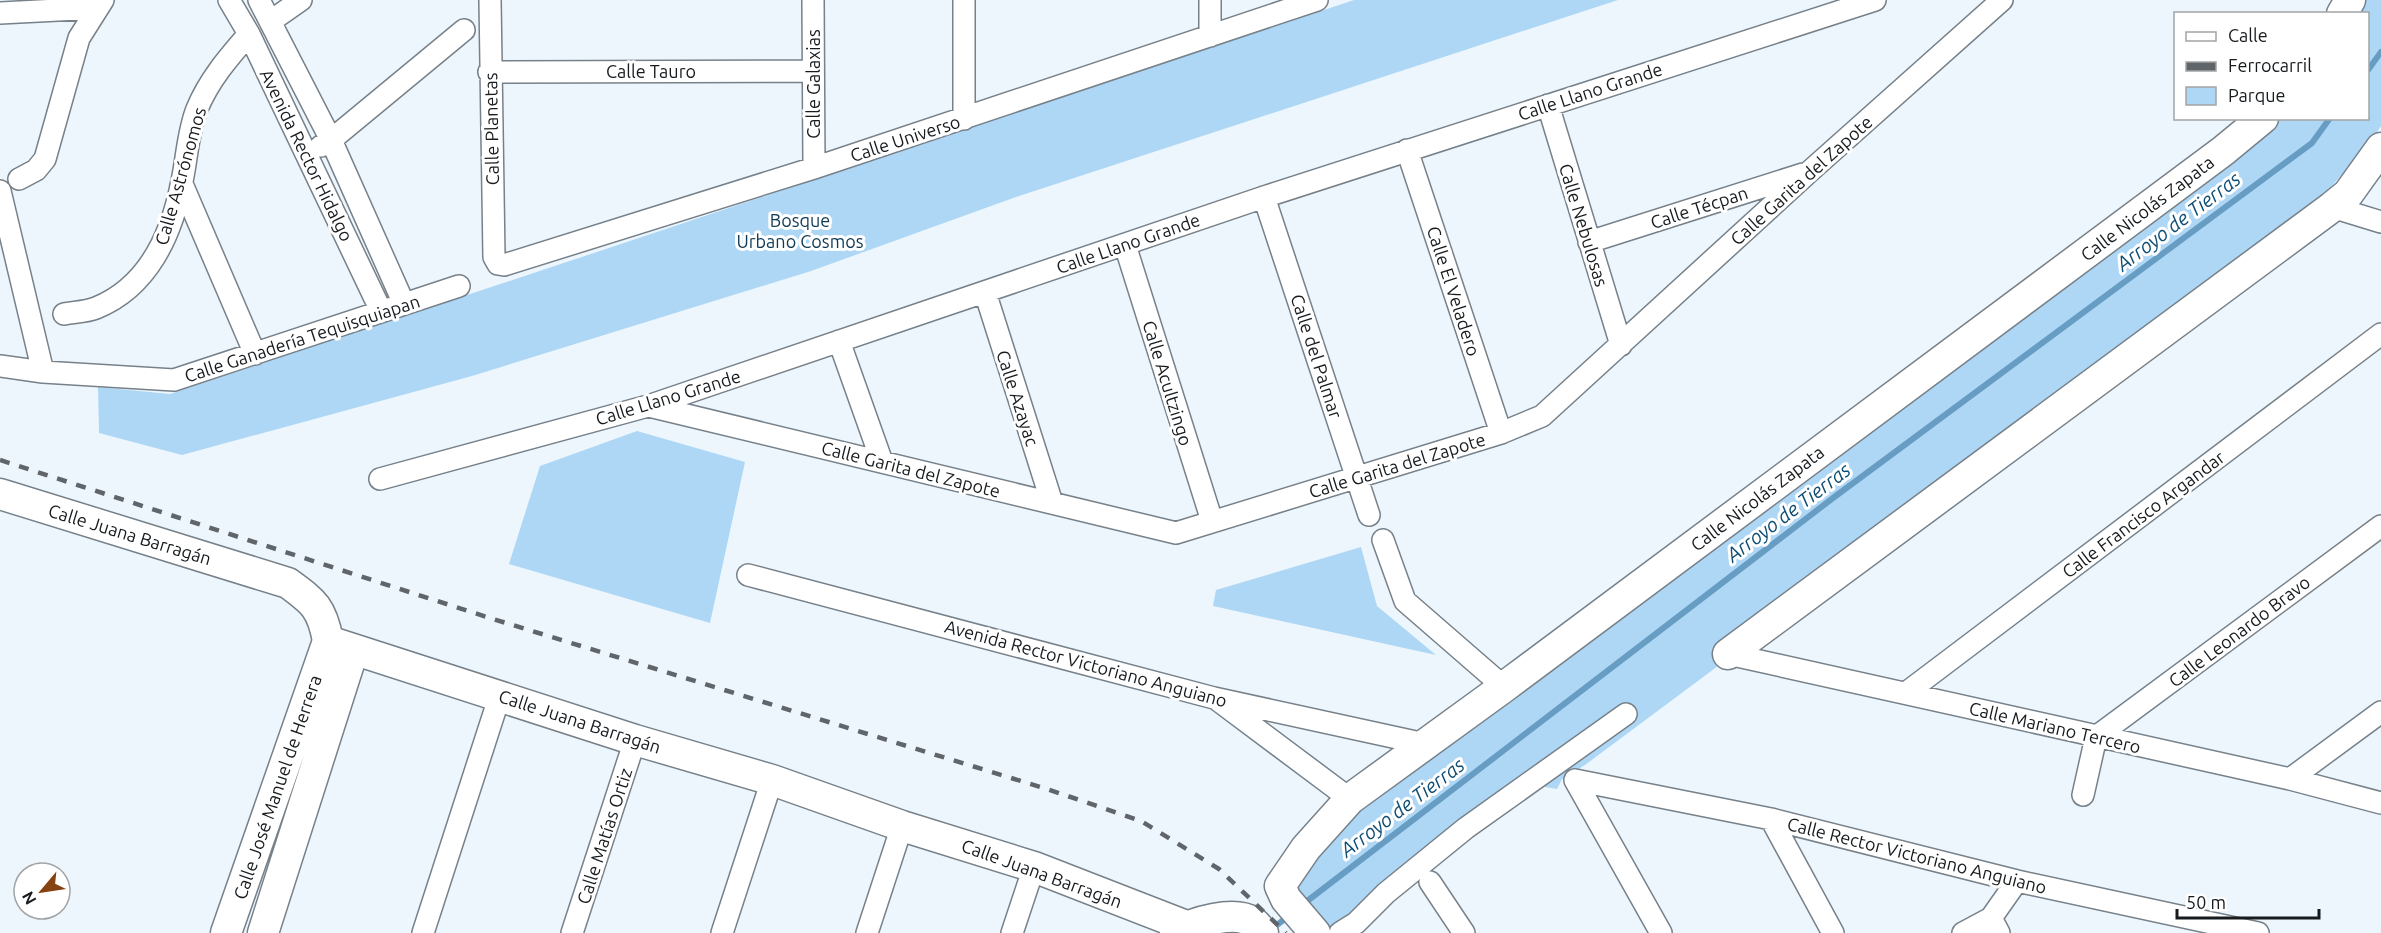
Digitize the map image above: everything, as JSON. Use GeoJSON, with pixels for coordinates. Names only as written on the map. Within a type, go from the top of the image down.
{"type":"FeatureCollection","features":[{"type":"Feature","properties":{"kind":"street","name":"Avenida Rector Hidalgo"},"geometry":{"type":"LineString","coordinates":[[229,0],[249,34],[381,311]]}},
{"type":"Feature","properties":{"kind":"street","name":"Avenida Rector Hidalgo"},"geometry":{"type":"LineString","coordinates":[[259,0],[332,140],[404,304]]}},
{"type":"Feature","properties":{"kind":"street"},"geometry":{"type":"LineString","coordinates":[[271,21],[301,0]]}},
{"type":"Feature","properties":{"kind":"street","name":"Calle Planetas"},"geometry":{"type":"LineString","coordinates":[[490,0],[489,72],[494,257]]}},
{"type":"Feature","properties":{"kind":"street","name":"Calle Galaxias"},"geometry":{"type":"LineString","coordinates":[[813,0],[814,168]]}},
{"type":"Feature","properties":{"kind":"street"},"geometry":{"type":"LineString","coordinates":[[964,0],[964,119]]}},
{"type":"Feature","properties":{"kind":"street"},"geometry":{"type":"LineString","coordinates":[[1209,0],[1210,36]]}},
{"type":"Feature","properties":{"kind":"street","name":"Calle Universo"},"geometry":{"type":"LineString","coordinates":[[494,257],[498,264],[504,265],[814,168],[1317,0]]}},
{"type":"Feature","properties":{"kind":"street","name":"Calle Llano Grande"},"geometry":{"type":"LineString","coordinates":[[380,479],[648,406],[1264,197],[1875,0]]}},
{"type":"Feature","properties":{"kind":"street","name":"Calle Garita del Zapote"},"geometry":{"type":"LineString","coordinates":[[648,406],[1176,533],[1501,433],[1542,417],[1809,172],[2002,0]]}},
{"type":"Feature","properties":{"kind":"street"},"geometry":{"type":"LineString","coordinates":[[0,13],[100,4]]}},
{"type":"Feature","properties":{"kind":"street"},"geometry":{"type":"LineString","coordinates":[[20,179],[36,170],[45,159],[79,38],[100,4]]}},
{"type":"Feature","properties":{"kind":"street"},"geometry":{"type":"LineString","coordinates":[[307,154],[332,140],[464,30]]}},
{"type":"Feature","properties":{"kind":"street","name":"Calle Astrónomos"},"geometry":{"type":"LineString","coordinates":[[64,314],[94,309],[119,295],[141,278],[157,257],[182,184],[196,111],[215,74],[249,34]]}},
{"type":"Feature","properties":{"kind":"street","name":"Calle Tauro"},"geometry":{"type":"LineString","coordinates":[[489,72],[812,71]]}},
{"type":"Feature","properties":{"kind":"street","name":"Calle Nebulosas"},"geometry":{"type":"LineString","coordinates":[[1548,105],[1621,345]]}},
{"type":"Feature","properties":{"kind":"street","name":"Calle Nicolás Zapata"},"geometry":{"type":"LineString","coordinates":[[1313,931],[1286,899],[1280,886],[1306,848],[1350,799],[1504,687],[2214,158],[2261,120]]}},
{"type":"Feature","properties":{"kind":"street"},"geometry":{"type":"LineString","coordinates":[[1728,654],[2332,207],[2348,194],[2381,148]]}},
{"type":"Feature","properties":{"kind":"street","name":"Calle El Veladero"},"geometry":{"type":"LineString","coordinates":[[1407,150],[1501,433]]}},
{"type":"Feature","properties":{"kind":"street","name":"Calle Técpan"},"geometry":{"type":"LineString","coordinates":[[1589,242],[1809,172]]}},
{"type":"Feature","properties":{"kind":"street"},"geometry":{"type":"LineString","coordinates":[[182,184],[255,354]]}},
{"type":"Feature","properties":{"kind":"street"},"geometry":{"type":"LineString","coordinates":[[0,191],[43,372]]}},
{"type":"Feature","properties":{"kind":"street","name":"Calle del Palmar"},"geometry":{"type":"LineString","coordinates":[[1264,197],[1368,515]]}},
{"type":"Feature","properties":{"kind":"street"},"geometry":{"type":"LineString","coordinates":[[2332,207],[2381,222]]}},
{"type":"Feature","properties":{"kind":"street","name":"Calle Acultzingo"},"geometry":{"type":"LineString","coordinates":[[1125,245],[1212,521]]}},
{"type":"Feature","properties":{"kind":"street","name":"Calle Ganadería Tequisquiapan"},"geometry":{"type":"LineString","coordinates":[[0,366],[43,372],[174,380],[459,286]]}},
{"type":"Feature","properties":{"kind":"street","name":"Calle Azayac"},"geometry":{"type":"LineString","coordinates":[[985,292],[1052,503]]}},
{"type":"Feature","properties":{"kind":"street","name":"Calle Francisco Argandar"},"geometry":{"type":"LineString","coordinates":[[1906,693],[2381,334]]}},
{"type":"Feature","properties":{"kind":"street"},"geometry":{"type":"LineString","coordinates":[[839,341],[882,462]]}},
{"type":"Feature","properties":{"kind":"street","name":"Calle Juana Barragán"},"geometry":{"type":"LineString","coordinates":[[0,494],[288,583],[312,600],[340,646],[500,694],[635,740],[772,780],[902,826],[1034,867],[1181,930]]}},
{"type":"Feature","properties":{"kind":"street","name":"Calle Leonardo Bravo"},"geometry":{"type":"LineString","coordinates":[[2096,737],[2381,525]]}},
{"type":"Feature","properties":{"kind":"street"},"geometry":{"type":"LineString","coordinates":[[1383,540],[1405,601],[1504,687]]}},
{"type":"Feature","properties":{"kind":"street","name":"Avenida Rector Victoriano Anguiano"},"geometry":{"type":"LineString","coordinates":[[748,575],[1214,698],[1425,744]]}},
{"type":"Feature","properties":{"kind":"street","name":"Calle José Manuel de Herrera"},"geometry":{"type":"LineString","coordinates":[[226,933],[340,646]]}},
{"type":"Feature","properties":{"kind":"street","name":"Calle José Manuel de Herrera"},"geometry":{"type":"LineString","coordinates":[[263,933],[340,646]]}},
{"type":"Feature","properties":{"kind":"street","name":"Calle Mariano Tercero"},"geometry":{"type":"LineString","coordinates":[[1728,654],[2290,779],[2381,803]]}},
{"type":"Feature","properties":{"kind":"street"},"geometry":{"type":"LineString","coordinates":[[423,933],[500,694]]}},
{"type":"Feature","properties":{"kind":"street"},"geometry":{"type":"LineString","coordinates":[[1214,698],[1350,799]]}},
{"type":"Feature","properties":{"kind":"street"},"geometry":{"type":"LineString","coordinates":[[2290,779],[2381,712]]}},
{"type":"Feature","properties":{"kind":"street"},"geometry":{"type":"LineString","coordinates":[[1340,933],[1356,923],[1386,893],[1466,828],[1626,714]]}},
{"type":"Feature","properties":{"kind":"street"},"geometry":{"type":"LineString","coordinates":[[2083,795],[2096,737]]}},
{"type":"Feature","properties":{"kind":"street","name":"Calle Matías Ortiz"},"geometry":{"type":"LineString","coordinates":[[572,933],[635,740]]}},
{"type":"Feature","properties":{"kind":"street"},"geometry":{"type":"LineString","coordinates":[[722,933],[772,780]]}},
{"type":"Feature","properties":{"kind":"street","name":"Calle Rector Victoriano Anguiano"},"geometry":{"type":"LineString","coordinates":[[1661,933],[1575,780],[1771,819],[2017,881],[2258,933]]}},
{"type":"Feature","properties":{"kind":"street"},"geometry":{"type":"LineString","coordinates":[[1771,819],[1833,933]]}},
{"type":"Feature","properties":{"kind":"street"},"geometry":{"type":"LineString","coordinates":[[867,933],[902,826]]}},
{"type":"Feature","properties":{"kind":"street"},"geometry":{"type":"LineString","coordinates":[[1012,933],[1034,867]]}},
{"type":"Feature","properties":{"kind":"street"},"geometry":{"type":"LineString","coordinates":[[1963,933],[1995,925],[2017,881]]}},
{"type":"Feature","properties":{"kind":"street"},"geometry":{"type":"LineString","coordinates":[[1430,882],[1464,933]]}},
{"type":"Feature","properties":{"kind":"street"},"geometry":{"type":"LineString","coordinates":[[2158,911],[2170,933]]}},
{"type":"Feature","properties":{"kind":"street"},"geometry":{"type":"LineString","coordinates":[[1181,930],[1227,916],[1258,927]]}},
{"type":"Feature","properties":{"kind":"green space","name":"Bosque Urbano Cosmos"},"geometry":{"type":"Polygon","coordinates":[[[1354,0],[1618,0],[1016,197],[811,271],[472,376],[182,455],[99,433],[98,387],[170,394],[1354,0]]]}},
{"type":"Feature","properties":{"kind":"green space"},"geometry":{"type":"Polygon","coordinates":[[[2359,0],[2381,0],[2381,126],[2368,146],[2328,190],[1724,640],[1722,663],[1585,765],[1562,779],[1557,789],[1539,786],[1504,815],[1335,933],[1303,916],[1293,902],[1301,862],[1354,809],[2278,120],[2369,120],[2369,12],[2352,12],[2359,0]]]}},
{"type":"Feature","properties":{"kind":"green space"},"geometry":{"type":"Polygon","coordinates":[[[637,431],[745,462],[710,623],[509,564],[540,466],[637,431]]]}},
{"type":"Feature","properties":{"kind":"green space"},"geometry":{"type":"Polygon","coordinates":[[[1361,547],[1377,606],[1436,655],[1213,606],[1216,590],[1361,547]]]}},
{"type":"Feature","properties":{"kind":"waterway","name":"Arroyo de Tierras"},"geometry":{"type":"LineString","coordinates":[[2369,69],[2381,52]]}},
{"type":"Feature","properties":{"kind":"waterway","name":"Arroyo de Tierras"},"geometry":{"type":"LineString","coordinates":[[1302,905],[1833,498],[2312,143],[2329,120]]}},
{"type":"Feature","properties":{"kind":"waterway","name":"Arroyo de Tierras"},"geometry":{"type":"LineString","coordinates":[[1269,931],[1290,915]]}},
{"type":"Feature","properties":{"kind":"railway"},"geometry":{"type":"LineString","coordinates":[[0,460],[493,619],[1047,789],[1141,821],[1219,869],[1286,933]]}}]}
